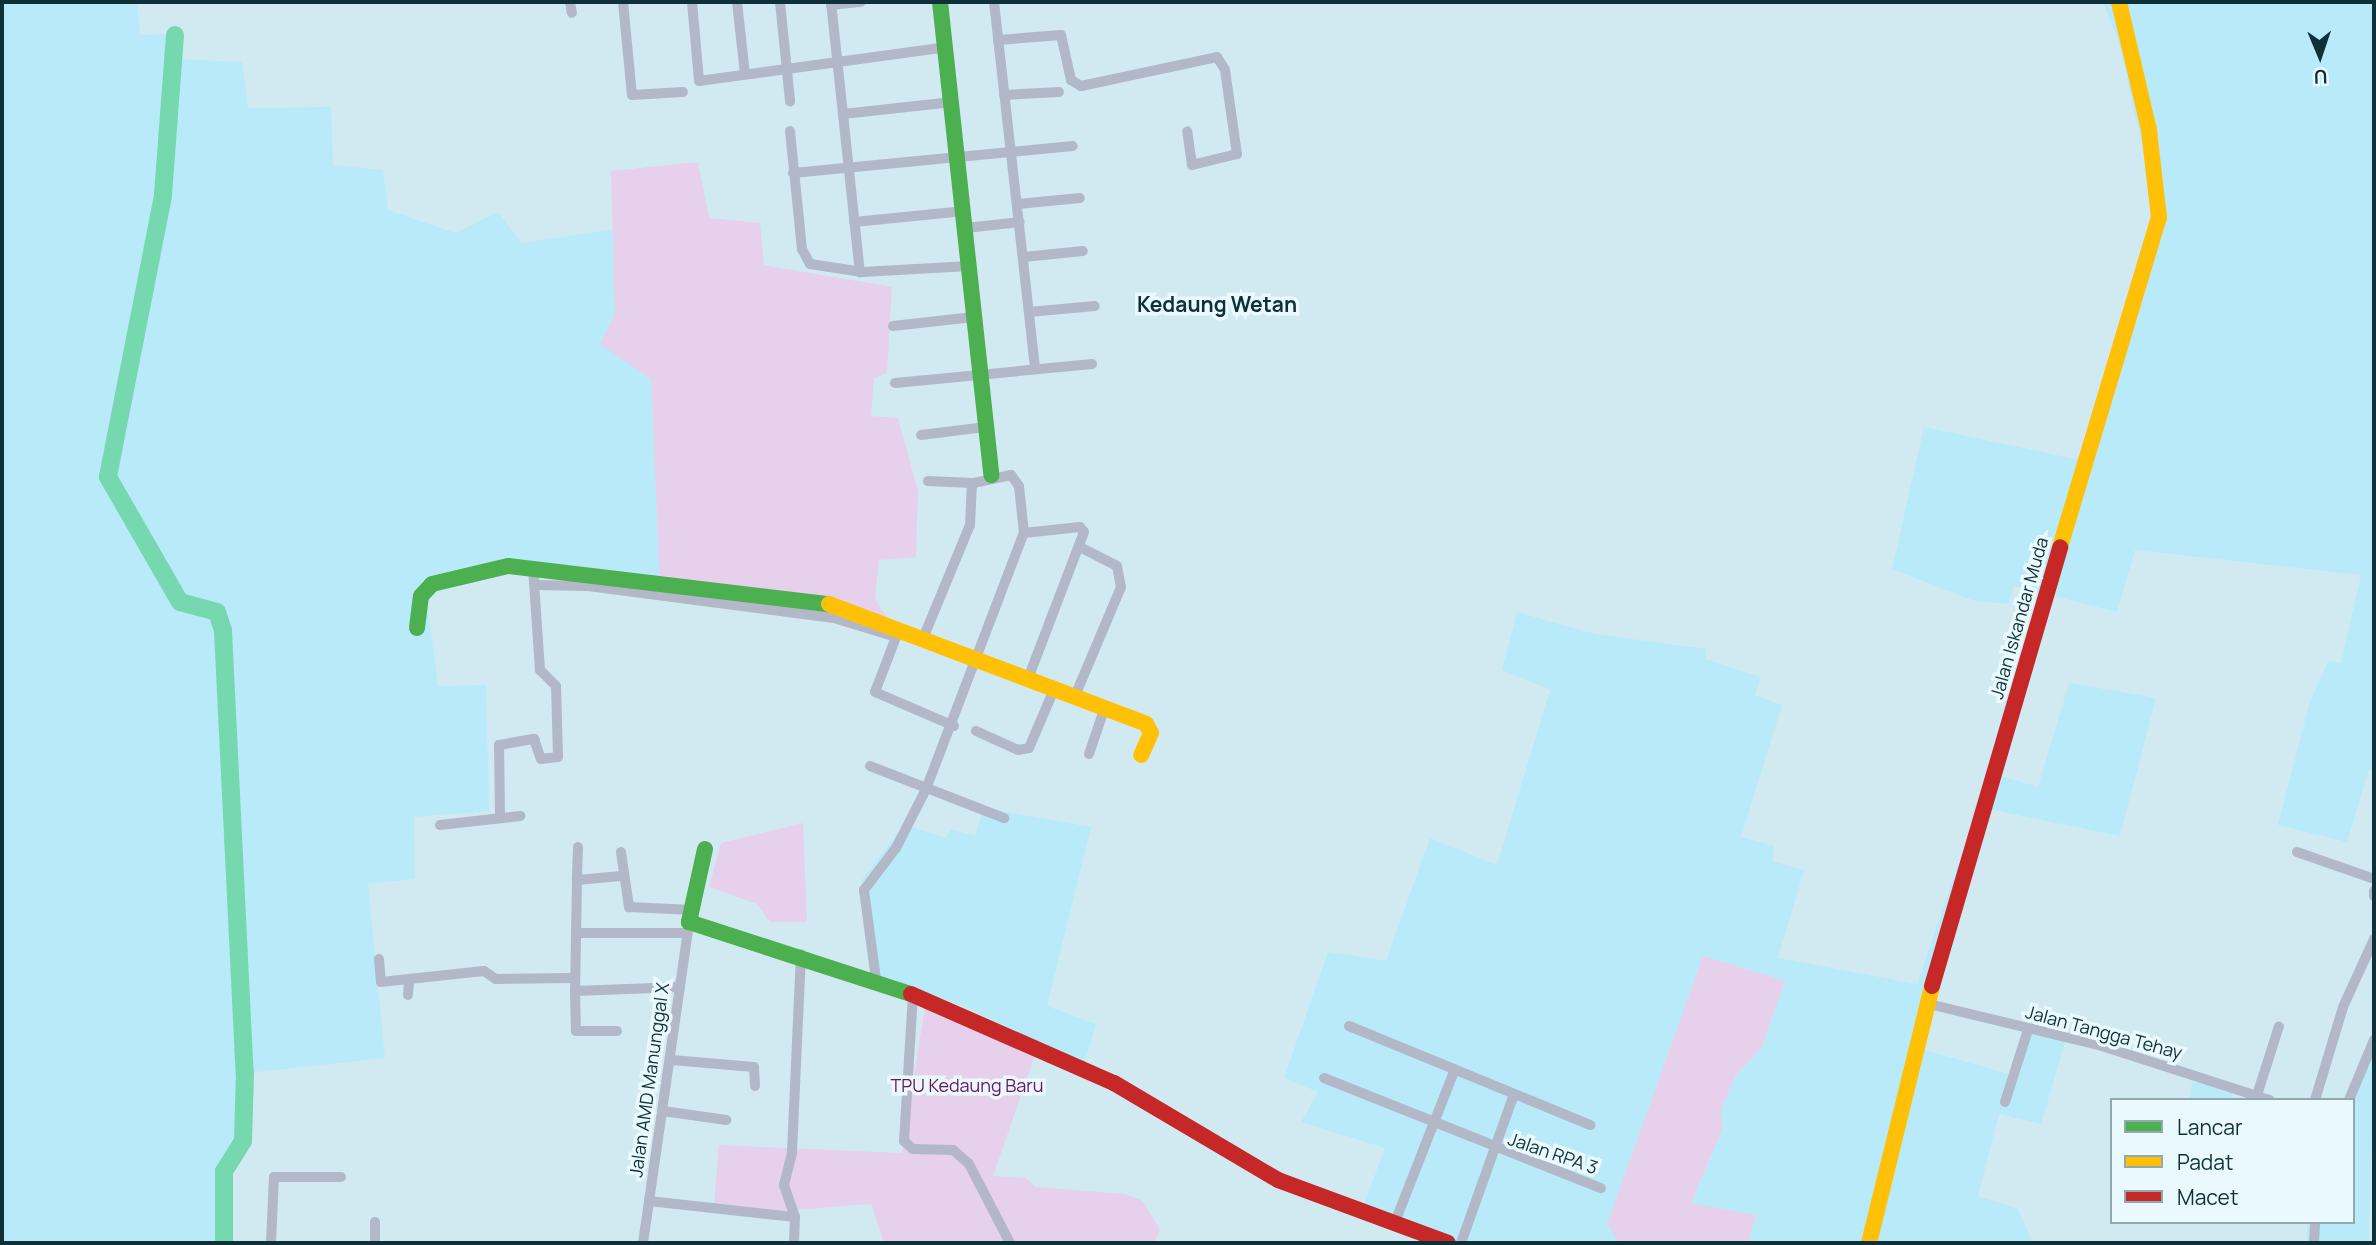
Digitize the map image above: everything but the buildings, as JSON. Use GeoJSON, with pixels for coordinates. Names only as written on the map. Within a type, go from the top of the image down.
{"type":"FeatureCollection","features":[{"type":"Feature","properties":{"kind":"street"},"geometry":{"type":"LineString","coordinates":[[623,2],[632,95],[683,92]]}},
{"type":"Feature","properties":{"kind":"street"},"geometry":{"type":"LineString","coordinates":[[692,2],[698,80],[787,65],[946,47]]}},
{"type":"Feature","properties":{"kind":"street"},"geometry":{"type":"LineString","coordinates":[[737,2],[745,74]]}},
{"type":"Feature","properties":{"kind":"street"},"geometry":{"type":"LineString","coordinates":[[780,2],[790,101]]}},
{"type":"Feature","properties":{"kind":"street"},"geometry":{"type":"LineString","coordinates":[[860,272],[831,4],[861,2]]}},
{"type":"Feature","properties":{"kind":"street"},"geometry":{"type":"LineString","coordinates":[[940,2],[991,475]]}},
{"type":"Feature","properties":{"kind":"street"},"geometry":{"type":"LineString","coordinates":[[994,2],[1035,369]]}},
{"type":"Feature","properties":{"kind":"street","name":"Jalan Iskandar Muda"},"geometry":{"type":"LineString","coordinates":[[1869,1243],[1929,1004],[2159,218],[2148,130],[2119,2]]}},
{"type":"Feature","properties":{"kind":"street"},"geometry":{"type":"LineString","coordinates":[[998,40],[1062,35],[1071,80],[1081,86],[1217,57],[1224,70],[1237,154],[1192,165],[1187,131]]}},
{"type":"Feature","properties":{"kind":"street"},"geometry":{"type":"LineString","coordinates":[[1004,95],[1059,92]]}},
{"type":"Feature","properties":{"kind":"street"},"geometry":{"type":"LineString","coordinates":[[843,114],[952,102]]}},
{"type":"Feature","properties":{"kind":"street"},"geometry":{"type":"LineString","coordinates":[[790,131],[793,173],[807,261],[860,272],[970,266]]}},
{"type":"Feature","properties":{"kind":"street"},"geometry":{"type":"LineString","coordinates":[[793,173],[1073,146]]}},
{"type":"Feature","properties":{"kind":"street"},"geometry":{"type":"LineString","coordinates":[[1018,204],[1080,198]]}},
{"type":"Feature","properties":{"kind":"street"},"geometry":{"type":"LineString","coordinates":[[855,222],[964,211]]}},
{"type":"Feature","properties":{"kind":"street"},"geometry":{"type":"LineString","coordinates":[[965,228],[1020,222]]}},
{"type":"Feature","properties":{"kind":"street"},"geometry":{"type":"LineString","coordinates":[[1024,257],[1083,251]]}},
{"type":"Feature","properties":{"kind":"street"},"geometry":{"type":"LineString","coordinates":[[1029,312],[1095,306]]}},
{"type":"Feature","properties":{"kind":"street"},"geometry":{"type":"LineString","coordinates":[[893,326],[973,317]]}},
{"type":"Feature","properties":{"kind":"street"},"geometry":{"type":"LineString","coordinates":[[895,383],[1092,364]]}},
{"type":"Feature","properties":{"kind":"street"},"geometry":{"type":"LineString","coordinates":[[921,435],[985,427]]}},
{"type":"Feature","properties":{"kind":"street"},"geometry":{"type":"LineString","coordinates":[[876,979],[864,890],[896,848],[926,789],[954,726],[1024,533],[1019,486],[1011,475],[991,475],[972,483],[928,481]]}},
{"type":"Feature","properties":{"kind":"street"},"geometry":{"type":"LineString","coordinates":[[924,636],[970,524],[972,483]]}},
{"type":"Feature","properties":{"kind":"street"},"geometry":{"type":"LineString","coordinates":[[1024,533],[1080,527],[1082,548],[1029,676]]}},
{"type":"Feature","properties":{"kind":"street"},"geometry":{"type":"LineString","coordinates":[[1075,696],[1121,587],[1117,566],[1082,548]]}},
{"type":"Feature","properties":{"kind":"street"},"geometry":{"type":"LineString","coordinates":[[417,628],[421,596],[432,584],[496,567],[533,567],[835,605],[898,632]]}},
{"type":"Feature","properties":{"kind":"street"},"geometry":{"type":"LineString","coordinates":[[500,814],[499,745],[534,739],[541,759],[558,757],[556,686],[540,670],[533,567]]}},
{"type":"Feature","properties":{"kind":"street"},"geometry":{"type":"LineString","coordinates":[[536,585],[588,586],[834,618],[924,636],[1029,676],[1104,710],[1150,727],[1141,755]]}},
{"type":"Feature","properties":{"kind":"street"},"geometry":{"type":"LineString","coordinates":[[898,632],[875,692],[954,726]]}},
{"type":"Feature","properties":{"kind":"street"},"geometry":{"type":"LineString","coordinates":[[976,731],[1011,748],[1029,748],[1055,687]]}},
{"type":"Feature","properties":{"kind":"street"},"geometry":{"type":"LineString","coordinates":[[1089,754],[1104,710]]}},
{"type":"Feature","properties":{"kind":"street"},"geometry":{"type":"LineString","coordinates":[[870,766],[1004,818]]}},
{"type":"Feature","properties":{"kind":"street"},"geometry":{"type":"LineString","coordinates":[[440,825],[500,814],[520,816]]}},
{"type":"Feature","properties":{"kind":"street"},"geometry":{"type":"LineString","coordinates":[[578,847],[575,978],[578,1033],[617,1031]]}},
{"type":"Feature","properties":{"kind":"street"},"geometry":{"type":"LineString","coordinates":[[689,922],[705,849]]}},
{"type":"Feature","properties":{"kind":"street"},"geometry":{"type":"LineString","coordinates":[[621,852],[621,876],[629,907],[801,954],[913,994],[1114,1083],[1275,1178],[1448,1243]]}},
{"type":"Feature","properties":{"kind":"street"},"geometry":{"type":"LineString","coordinates":[[2297,852],[2374,879]]}},
{"type":"Feature","properties":{"kind":"street"},"geometry":{"type":"LineString","coordinates":[[577,880],[621,876]]}},
{"type":"Feature","properties":{"kind":"street"},"geometry":{"type":"LineString","coordinates":[[2374,891],[2374,896]]}},
{"type":"Feature","properties":{"kind":"street"},"geometry":{"type":"LineString","coordinates":[[576,933],[689,922]]}},
{"type":"Feature","properties":{"kind":"street","name":"Jalan AMD Manunggal X"},"geometry":{"type":"LineString","coordinates":[[643,1243],[672,1060],[689,922]]}},
{"type":"Feature","properties":{"kind":"street"},"geometry":{"type":"LineString","coordinates":[[2316,1098],[2343,1007],[2374,939]]}},
{"type":"Feature","properties":{"kind":"street"},"geometry":{"type":"LineString","coordinates":[[794,1243],[796,1217],[784,1185],[792,1152],[801,954]]}},
{"type":"Feature","properties":{"kind":"street"},"geometry":{"type":"LineString","coordinates":[[379,959],[382,982],[484,971],[496,979],[575,978]]}},
{"type":"Feature","properties":{"kind":"street"},"geometry":{"type":"LineString","coordinates":[[408,995],[409,979]]}},
{"type":"Feature","properties":{"kind":"street"},"geometry":{"type":"LineString","coordinates":[[575,991],[680,987]]}},
{"type":"Feature","properties":{"kind":"street"},"geometry":{"type":"LineString","coordinates":[[913,994],[904,1141],[914,1149],[953,1150],[969,1164],[1010,1243]]}},
{"type":"Feature","properties":{"kind":"street","name":"Jalan Tangga Tehay"},"geometry":{"type":"LineString","coordinates":[[1929,1004],[2264,1098]]}},
{"type":"Feature","properties":{"kind":"street"},"geometry":{"type":"LineString","coordinates":[[1349,1026],[1590,1125]]}},
{"type":"Feature","properties":{"kind":"street"},"geometry":{"type":"LineString","coordinates":[[2257,1095],[2279,1026]]}},
{"type":"Feature","properties":{"kind":"street"},"geometry":{"type":"LineString","coordinates":[[2005,1102],[2028,1030]]}},
{"type":"Feature","properties":{"kind":"street"},"geometry":{"type":"LineString","coordinates":[[2350,1098],[2374,1040]]}},
{"type":"Feature","properties":{"kind":"street"},"geometry":{"type":"LineString","coordinates":[[672,1060],[754,1066],[755,1086]]}},
{"type":"Feature","properties":{"kind":"street"},"geometry":{"type":"LineString","coordinates":[[1395,1222],[1455,1069]]}},
{"type":"Feature","properties":{"kind":"street","name":"Jalan RPA 3"},"geometry":{"type":"LineString","coordinates":[[1324,1078],[1433,1126],[1601,1188]]}},
{"type":"Feature","properties":{"kind":"street"},"geometry":{"type":"LineString","coordinates":[[1461,1243],[1514,1094]]}},
{"type":"Feature","properties":{"kind":"street"},"geometry":{"type":"LineString","coordinates":[[663,1111],[726,1119]]}},
{"type":"Feature","properties":{"kind":"street"},"geometry":{"type":"LineString","coordinates":[[271,1243],[274,1177],[341,1177]]}},
{"type":"Feature","properties":{"kind":"street"},"geometry":{"type":"LineString","coordinates":[[649,1201],[796,1217]]}},
{"type":"Feature","properties":{"kind":"street"},"geometry":{"type":"LineString","coordinates":[[375,1222],[375,1243]]}},
{"type":"Feature","properties":{"kind":"street"},"geometry":{"type":"LineString","coordinates":[[2314,1243],[2315,1224]]}},
{"type":"Feature","properties":{"kind":"shaded area"},"geometry":{"type":"Polygon","coordinates":[[[2,2],[137,2],[140,35],[179,34],[179,59],[242,62],[248,108],[331,107],[333,165],[383,170],[388,210],[456,233],[498,212],[522,243],[614,229],[615,314],[601,344],[651,379],[660,590],[515,570],[426,593],[438,686],[486,685],[489,811],[414,817],[415,879],[368,884],[385,1058],[248,1073],[246,1141],[222,1164],[220,1243],[2,1243],[2,2]]]}},
{"type":"Feature","properties":{"kind":"shaded area"},"geometry":{"type":"Polygon","coordinates":[[[2103,2],[2374,2],[2374,771],[2369,770],[2347,842],[2278,825],[2309,705],[2328,661],[2341,663],[2361,575],[2135,550],[2117,612],[2014,586],[2009,604],[1975,601],[1892,569],[1924,427],[2080,460],[2157,214],[2119,43],[2103,2]]]}},
{"type":"Feature","properties":{"kind":"shaded area"},"geometry":{"type":"Polygon","coordinates":[[[1517,612],[1595,634],[1706,649],[1706,659],[1761,677],[1755,695],[1782,705],[1741,837],[1774,846],[1772,861],[1804,870],[1778,958],[1917,984],[1990,773],[2038,787],[2069,683],[2156,698],[2120,836],[1988,809],[1921,1049],[2009,1074],[2030,1020],[2067,1035],[2041,1124],[1999,1114],[1978,1196],[2018,1209],[2033,1243],[1748,1243],[1756,1215],[1691,1204],[1722,1130],[1721,1109],[1736,1075],[1762,1047],[1785,981],[1703,956],[1607,1224],[1619,1243],[1433,1243],[1360,1215],[1385,1148],[1301,1122],[1318,1092],[1284,1078],[1328,952],[1386,961],[1430,838],[1497,865],[1550,690],[1502,670],[1517,612]]]}},
{"type":"Feature","properties":{"kind":"shaded area"},"geometry":{"type":"Polygon","coordinates":[[[984,808],[1091,827],[1047,1006],[1096,1024],[1084,1064],[968,1008],[873,974],[862,880],[904,825],[946,838],[951,829],[975,836],[984,808]]]}},
{"type":"Feature","properties":{"kind":"shaded area"},"geometry":{"type":"Polygon","coordinates":[[[2374,1045],[2369,1243],[2307,1243],[2307,1224],[2355,1224],[2354,1098],[2374,1045]]]}},
{"type":"Feature","properties":{"kind":"shaded area"},"geometry":{"type":"Polygon","coordinates":[[[2192,1082],[2232,1087],[2232,1098],[2190,1098],[2192,1082]]]}},
{"type":"Feature","properties":{"kind":"green space"},"geometry":{"type":"Polygon","coordinates":[[[698,162],[709,218],[760,223],[764,265],[892,287],[887,373],[874,378],[871,416],[898,418],[918,491],[916,557],[879,560],[875,599],[895,630],[660,590],[651,379],[600,344],[615,314],[611,171],[698,162]]]}},
{"type":"Feature","properties":{"kind":"green space"},"geometry":{"type":"Polygon","coordinates":[[[803,823],[807,922],[770,922],[757,904],[709,887],[721,843],[803,823]]]}},
{"type":"Feature","properties":{"kind":"green space"},"geometry":{"type":"Polygon","coordinates":[[[1703,956],[1785,981],[1762,1047],[1736,1075],[1721,1109],[1722,1130],[1691,1203],[1756,1215],[1748,1243],[1619,1243],[1607,1224],[1703,956]]]}},
{"type":"Feature","properties":{"kind":"green space","name":"TPU Kedaung Baru"},"geometry":{"type":"Polygon","coordinates":[[[925,1006],[1036,1052],[993,1176],[1026,1178],[1036,1187],[1125,1194],[1143,1201],[1160,1230],[1154,1243],[884,1243],[871,1204],[781,1211],[714,1204],[719,1145],[902,1153],[925,1006]]]}},
{"type":"Feature","properties":{"kind":"waterway"},"geometry":{"type":"LineString","coordinates":[[175,35],[163,196],[108,477],[180,602],[217,612],[223,631],[245,1073],[243,1141],[224,1171],[224,1243]]}},
{"type":"Feature","properties":{"kind":"traffic: fast"},"geometry":{"type":"LineString","coordinates":[[940,2],[991,475]]}},
{"type":"Feature","properties":{"kind":"traffic: fast"},"geometry":{"type":"LineString","coordinates":[[417,628],[421,596],[432,584],[508,566],[829,604]]}},
{"type":"Feature","properties":{"kind":"traffic: fast"},"geometry":{"type":"LineString","coordinates":[[705,849],[689,922],[911,994]]}},
{"type":"Feature","properties":{"kind":"traffic: slow"},"geometry":{"type":"LineString","coordinates":[[2060,547],[2159,218],[2149,130],[2119,2]]}},
{"type":"Feature","properties":{"kind":"traffic: slow"},"geometry":{"type":"LineString","coordinates":[[829,604],[1146,724],[1151,733],[1141,755]]}},
{"type":"Feature","properties":{"kind":"traffic: slow"},"geometry":{"type":"LineString","coordinates":[[1869,1243],[1932,986]]}},
{"type":"Feature","properties":{"kind":"traffic: jam"},"geometry":{"type":"LineString","coordinates":[[1932,986],[2060,547]]}},
{"type":"Feature","properties":{"kind":"traffic: jam"},"geometry":{"type":"LineString","coordinates":[[911,994],[1114,1083],[1278,1180],[1448,1243]]}},
{"type":"Feature","properties":{"kind":"district","name":"Kedaung Wetan"},"geometry":{"type":"Point","coordinates":[1217,304]}}]}
